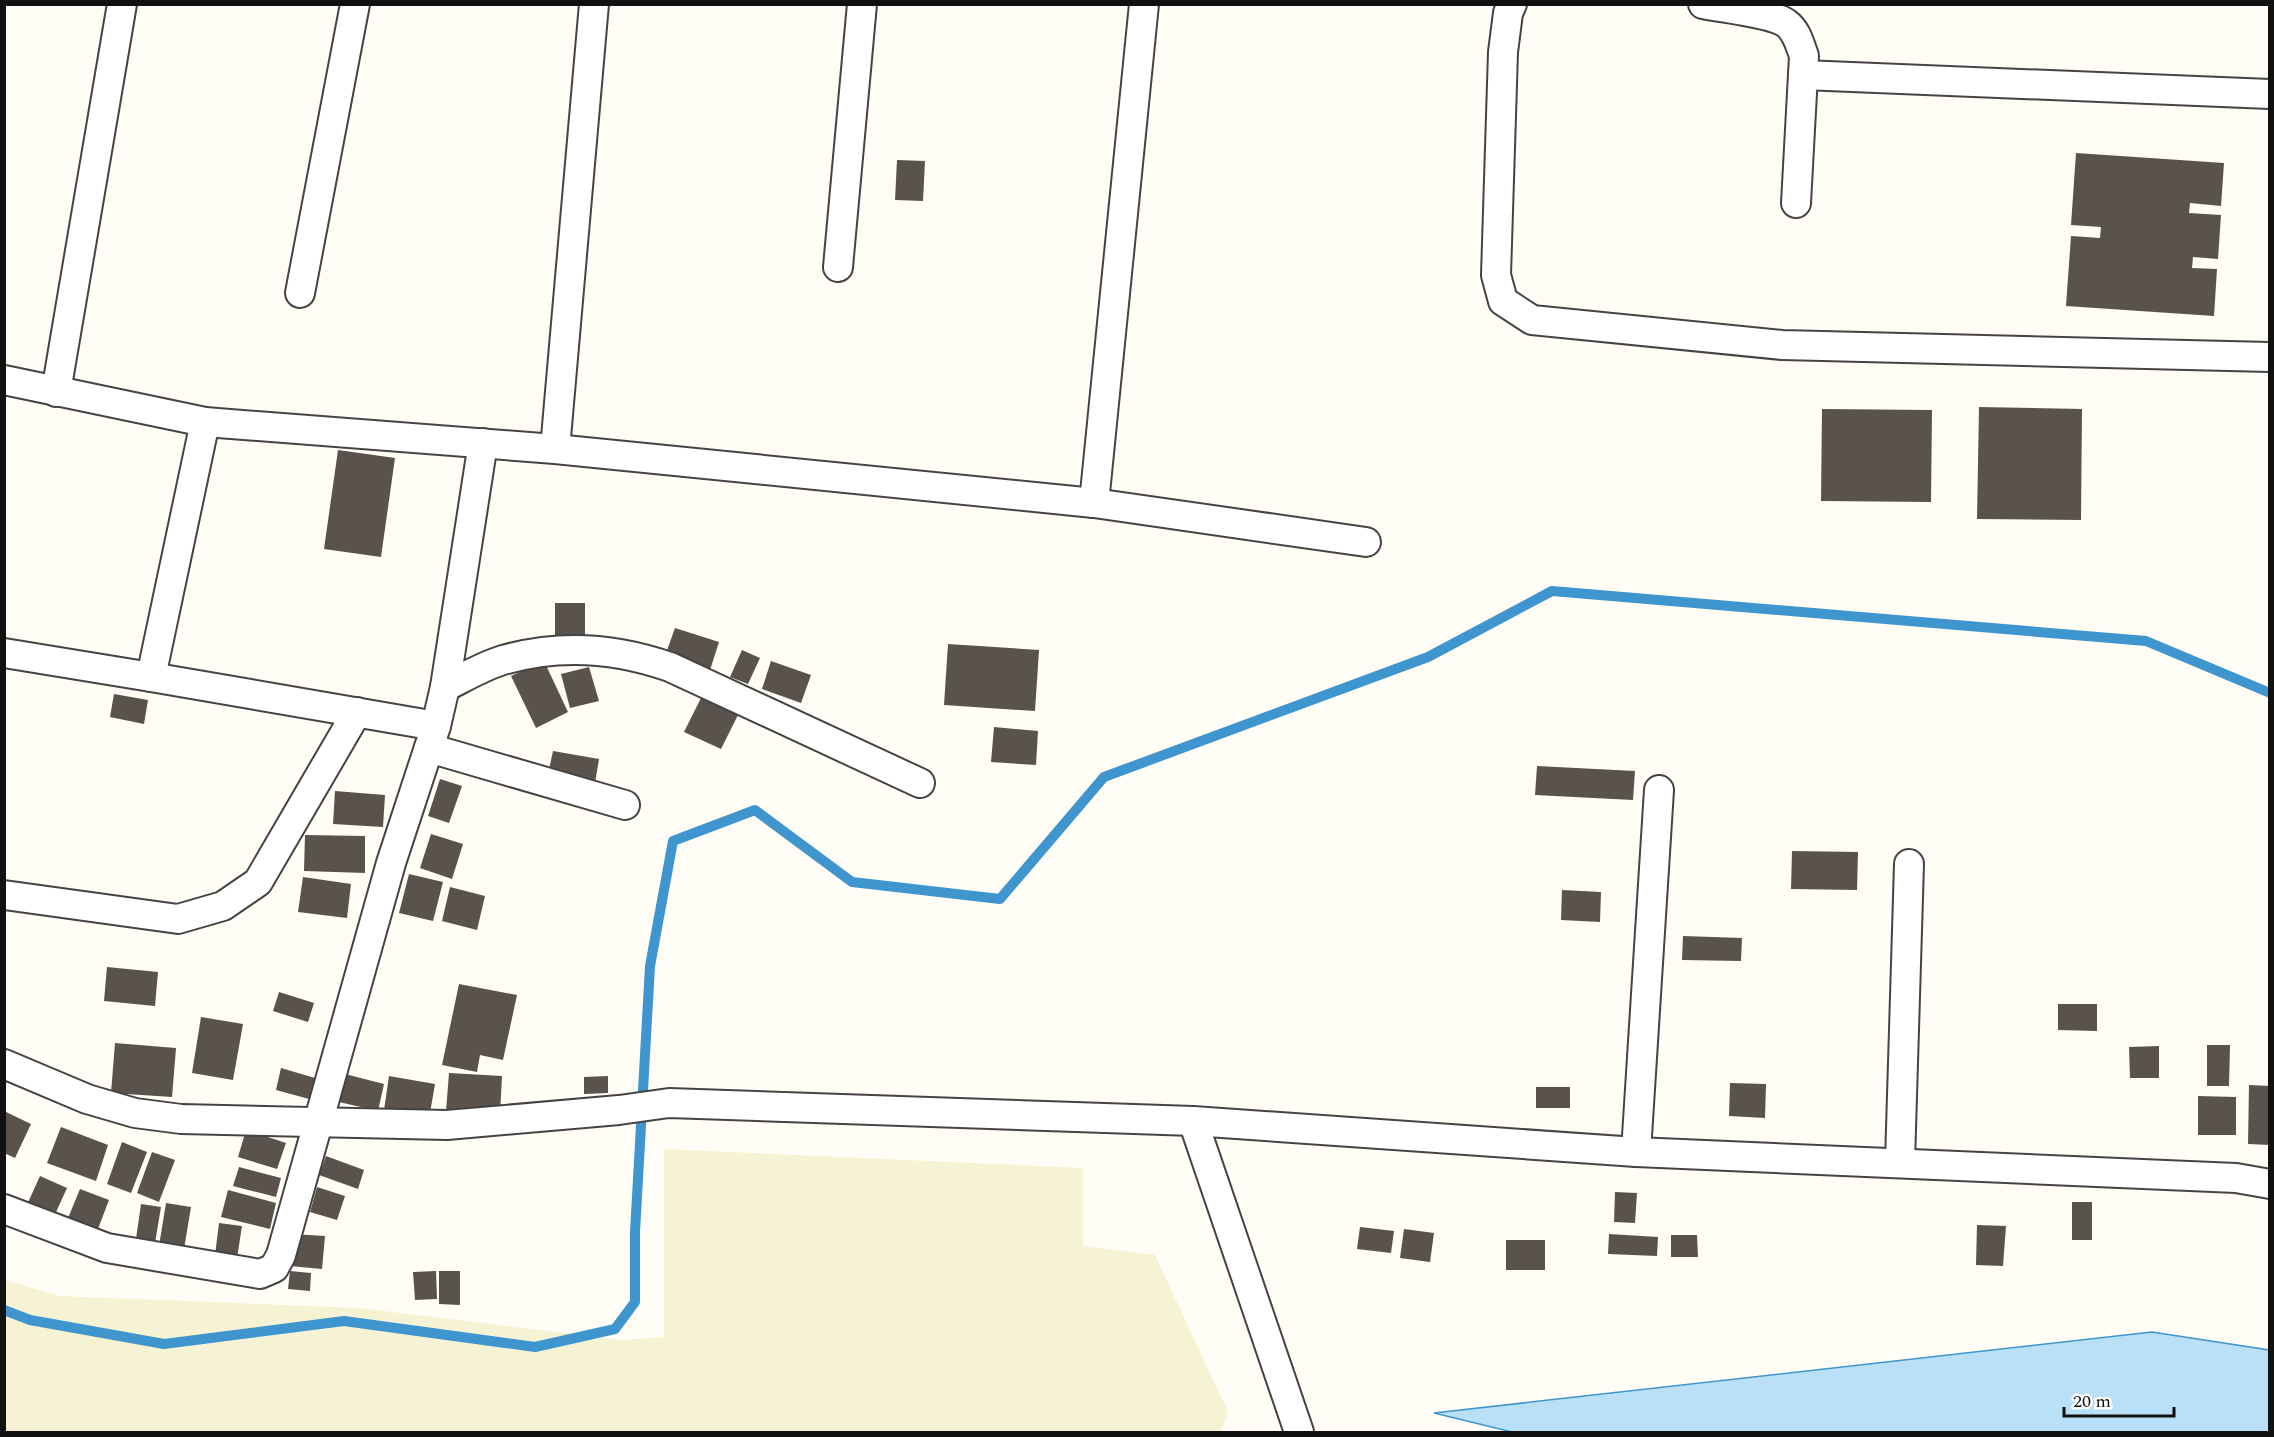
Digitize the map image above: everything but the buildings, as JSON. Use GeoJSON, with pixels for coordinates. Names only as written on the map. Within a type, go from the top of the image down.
{"type":"FeatureCollection","features":[{"type":"Feature","properties":{"kind":"street"},"geometry":{"type":"LineString","coordinates":[[56,392],[122,4]]}},
{"type":"Feature","properties":{"kind":"street"},"geometry":{"type":"LineString","coordinates":[[300,293],[355,4]]}},
{"type":"Feature","properties":{"kind":"street"},"geometry":{"type":"LineString","coordinates":[[555,449],[594,4]]}},
{"type":"Feature","properties":{"kind":"street"},"geometry":{"type":"LineString","coordinates":[[838,267],[862,4]]}},
{"type":"Feature","properties":{"kind":"street"},"geometry":{"type":"LineString","coordinates":[[1094,503],[1144,4]]}},
{"type":"Feature","properties":{"kind":"street"},"geometry":{"type":"LineString","coordinates":[[1512,4],[1508,13],[1503,52],[1496,275],[1503,301],[1532,320],[1782,345],[2270,357]]}},
{"type":"Feature","properties":{"kind":"street"},"geometry":{"type":"LineString","coordinates":[[1703,4],[1786,23],[1796,34],[1804,56],[1796,203]]}},
{"type":"Feature","properties":{"kind":"street"},"geometry":{"type":"LineString","coordinates":[[1803,75],[2270,94]]}},
{"type":"Feature","properties":{"kind":"street"},"geometry":{"type":"LineString","coordinates":[[4,380],[205,422],[555,449],[1094,503],[1366,542]]}},
{"type":"Feature","properties":{"kind":"street"},"geometry":{"type":"LineString","coordinates":[[151,677],[205,422]]}},
{"type":"Feature","properties":{"kind":"street"},"geometry":{"type":"LineString","coordinates":[[4,1209],[107,1248],[260,1274],[274,1268],[281,1256],[391,863],[433,737],[445,687],[483,443]]}},
{"type":"Feature","properties":{"kind":"street"},"geometry":{"type":"LineString","coordinates":[[445,687],[501,660],[546,651],[596,650],[633,654],[670,667],[920,783]]}},
{"type":"Feature","properties":{"kind":"street"},"geometry":{"type":"LineString","coordinates":[[4,653],[357,712],[625,805]]}},
{"type":"Feature","properties":{"kind":"street"},"geometry":{"type":"LineString","coordinates":[[4,895],[178,919],[223,906],[258,882],[357,712]]}},
{"type":"Feature","properties":{"kind":"street"},"geometry":{"type":"LineString","coordinates":[[1636,1152],[1659,790]]}},
{"type":"Feature","properties":{"kind":"street"},"geometry":{"type":"LineString","coordinates":[[1900,1162],[1909,864]]}},
{"type":"Feature","properties":{"kind":"street"},"geometry":{"type":"LineString","coordinates":[[4,1064],[87,1099],[135,1113],[181,1119],[447,1125],[619,1110],[669,1103],[1192,1121],[1636,1152],[2236,1178],[2270,1184]]}},
{"type":"Feature","properties":{"kind":"street"},"geometry":{"type":"LineString","coordinates":[[1192,1121],[1299,1432]]}},
{"type":"Feature","properties":{"kind":"shaded area"},"geometry":{"type":"Polygon","coordinates":[[[664,1149],[1083,1168],[1083,1246],[1155,1255],[1228,1412],[1221,1432],[5,1432],[5,1280],[60,1296],[359,1308],[623,1340],[664,1337],[664,1149]]]}},
{"type":"Feature","properties":{"kind":"water"},"geometry":{"type":"Polygon","coordinates":[[[2152,1332],[2269,1350],[2269,1432],[1512,1432],[1434,1413],[2152,1332]]]}},
{"type":"Feature","properties":{"kind":"waterway"},"geometry":{"type":"LineString","coordinates":[[4,1310],[30,1320],[164,1344],[344,1321],[535,1347],[615,1329],[635,1302],[635,1232],[650,966],[673,841],[755,810],[852,882],[1000,899],[1104,777],[1428,657],[1552,591],[2146,641],[2270,693]]}}]}
